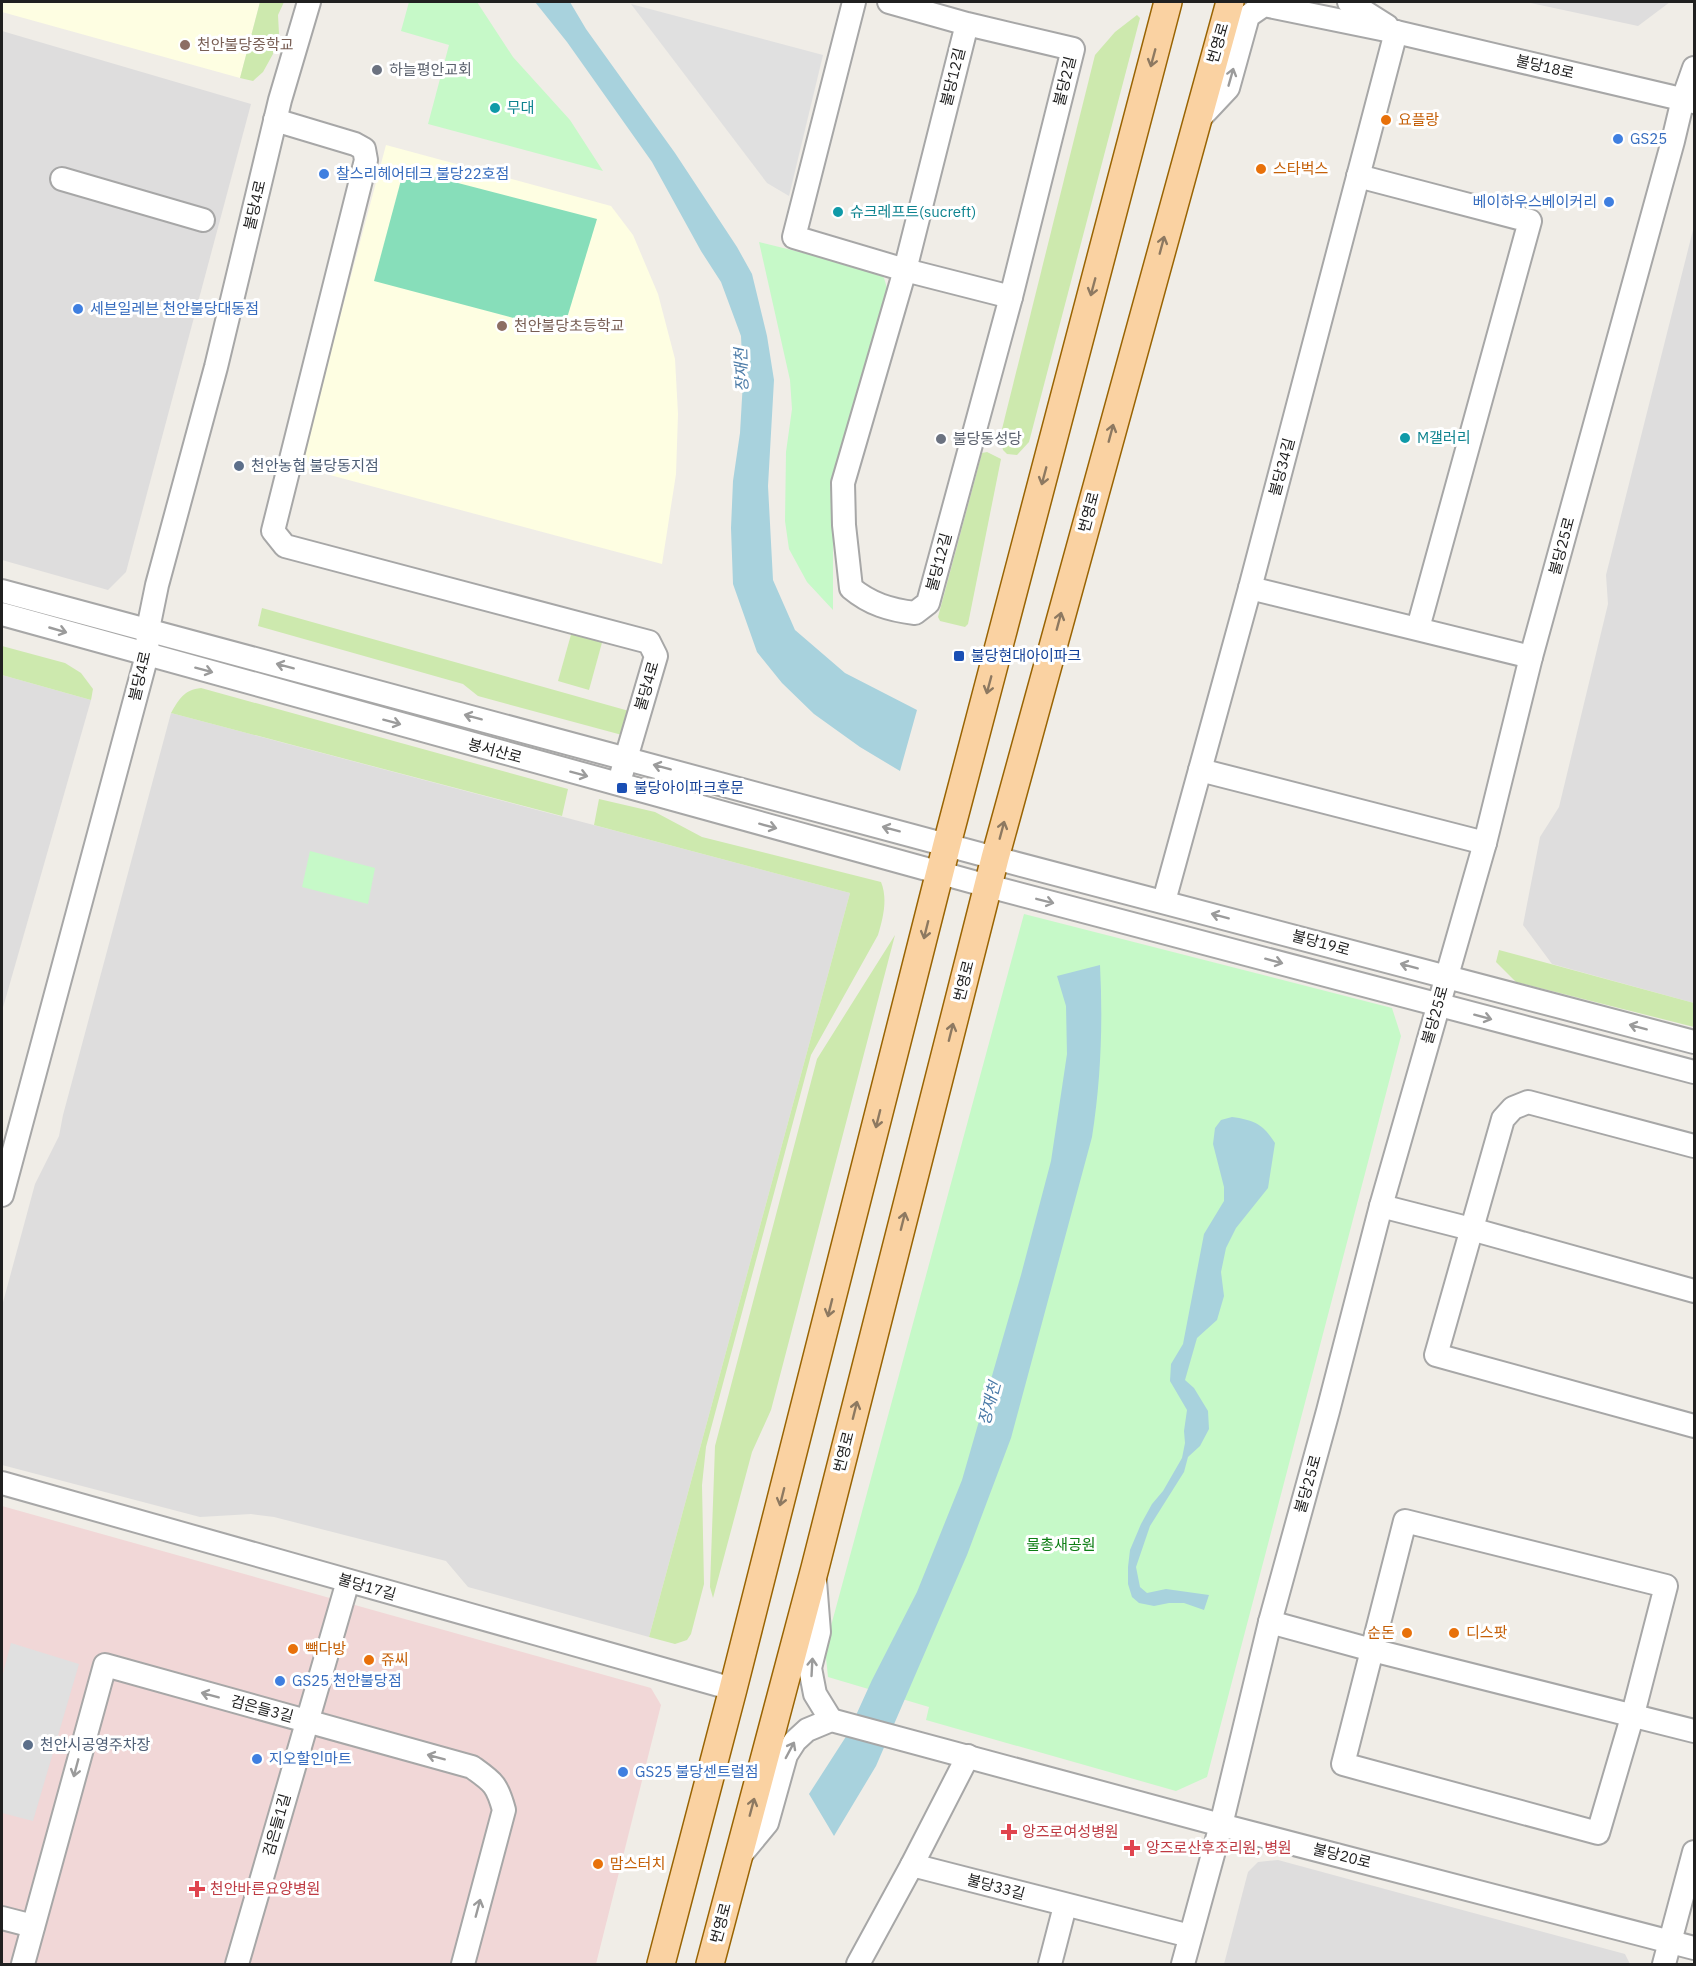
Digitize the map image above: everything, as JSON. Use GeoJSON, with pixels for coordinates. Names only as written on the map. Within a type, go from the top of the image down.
{"type":"FeatureCollection","features":[{"type":"Feature","properties":{"kind":"main road"},"geometry":{"type":"LineString","coordinates":[[661,1965],[947,844],[1168,2]]}},
{"type":"Feature","properties":{"kind":"main road","name":"번영로"},"geometry":{"type":"LineString","coordinates":[[710,1965],[815,1568],[995,858],[1230,2]]}},
{"type":"Feature","properties":{"kind":"street","name":"불당4로"},"geometry":{"type":"LineString","coordinates":[[2,1196],[147,655],[148,629],[157,585],[216,367],[275,120],[309,2]]}},
{"type":"Feature","properties":{"kind":"street"},"geometry":{"type":"LineString","coordinates":[[854,2],[794,237],[905,270],[1011,297]]}},
{"type":"Feature","properties":{"kind":"street","name":"불당2길"},"geometry":{"type":"LineString","coordinates":[[889,2],[967,24],[1073,49],[1011,297]]}},
{"type":"Feature","properties":{"kind":"street"},"geometry":{"type":"LineString","coordinates":[[1349,2],[1396,32]]}},
{"type":"Feature","properties":{"kind":"street","name":"불당18로"},"geometry":{"type":"LineString","coordinates":[[1195,123],[1228,88],[1248,16],[1264,5],[1396,32],[1689,100]]}},
{"type":"Feature","properties":{"kind":"street","name":"불당12길"},"geometry":{"type":"LineString","coordinates":[[967,24],[905,270],[843,483],[844,525],[851,588],[865,600],[895,611],[915,613],[928,603],[1011,297]]}},
{"type":"Feature","properties":{"kind":"street","name":"불당34길"},"geometry":{"type":"LineString","coordinates":[[1164,901],[1250,588],[1396,32]]}},
{"type":"Feature","properties":{"kind":"street","name":"불당25로"},"geometry":{"type":"LineString","coordinates":[[1183,1965],[1221,1825],[1270,1622],[1381,1206],[1485,843],[1531,657],[1673,141],[1689,100],[1695,68]]}},
{"type":"Feature","properties":{"kind":"street","name":"불당4로"},"geometry":{"type":"LineString","coordinates":[[275,120],[355,144],[364,149],[366,160],[273,531],[285,546],[650,642],[656,656],[618,785]]}},
{"type":"Feature","properties":{"kind":"street"},"geometry":{"type":"LineString","coordinates":[[1358,176],[1530,221],[1418,628]]}},
{"type":"Feature","properties":{"kind":"street"},"geometry":{"type":"LineString","coordinates":[[62,179],[202,220]]}},
{"type":"Feature","properties":{"kind":"street"},"geometry":{"type":"LineString","coordinates":[[1250,588],[1531,657]]}},
{"type":"Feature","properties":{"kind":"street","name":"봉서산로"},"geometry":{"type":"LineString","coordinates":[[2,591],[947,844]]}},
{"type":"Feature","properties":{"kind":"street","name":"봉서산로"},"geometry":{"type":"LineString","coordinates":[[2,614],[988,886]]}},
{"type":"Feature","properties":{"kind":"street"},"geometry":{"type":"LineString","coordinates":[[1200,770],[1485,843]]}},
{"type":"Feature","properties":{"kind":"street","name":"불당19로"},"geometry":{"type":"LineString","coordinates":[[947,844],[1695,1042]]}},
{"type":"Feature","properties":{"kind":"street","name":"불당19로"},"geometry":{"type":"LineString","coordinates":[[988,886],[1695,1072]]}},
{"type":"Feature","properties":{"kind":"street"},"geometry":{"type":"LineString","coordinates":[[1695,1146],[1528,1102],[1513,1108],[1503,1119],[1436,1355],[1695,1426]]}},
{"type":"Feature","properties":{"kind":"street"},"geometry":{"type":"LineString","coordinates":[[1381,1206],[1695,1291]]}},
{"type":"Feature","properties":{"kind":"street","name":"불당17길"},"geometry":{"type":"LineString","coordinates":[[2,1484],[733,1689]]}},
{"type":"Feature","properties":{"kind":"street"},"geometry":{"type":"LineString","coordinates":[[1405,1521],[1666,1586],[1634,1714],[1599,1833],[1344,1764],[1372,1650],[1405,1521]]}},
{"type":"Feature","properties":{"kind":"street"},"geometry":{"type":"LineString","coordinates":[[738,1857],[767,1823],[786,1755],[795,1741],[807,1730],[831,1720],[815,1694],[810,1668],[819,1632],[815,1568]]}},
{"type":"Feature","properties":{"kind":"street","name":"검은들1길"},"geometry":{"type":"LineString","coordinates":[[237,1965],[348,1581]]}},
{"type":"Feature","properties":{"kind":"street"},"geometry":{"type":"LineString","coordinates":[[1270,1622],[1695,1731]]}},
{"type":"Feature","properties":{"kind":"street","name":"검은들3길"},"geometry":{"type":"LineString","coordinates":[[23,1965],[105,1665],[472,1767],[498,1788],[504,1810],[463,1965]]}},
{"type":"Feature","properties":{"kind":"street","name":"불당20로"},"geometry":{"type":"LineString","coordinates":[[831,1720],[1221,1825],[1695,1948]]}},
{"type":"Feature","properties":{"kind":"street"},"geometry":{"type":"LineString","coordinates":[[858,1965],[968,1756]]}},
{"type":"Feature","properties":{"kind":"street"},"geometry":{"type":"LineString","coordinates":[[1664,1965],[1695,1852]]}},
{"type":"Feature","properties":{"kind":"street","name":"불당33길"},"geometry":{"type":"LineString","coordinates":[[912,1865],[1065,1906],[1190,1936]]}},
{"type":"Feature","properties":{"kind":"street"},"geometry":{"type":"LineString","coordinates":[[1050,1965],[1065,1906]]}},
{"type":"Feature","properties":{"kind":"street"},"geometry":{"type":"LineString","coordinates":[[2,1918],[33,1926]]}},
{"type":"Feature","properties":{"kind":"shaded area","name":"천안불당중학교"},"geometry":{"type":"Polygon","coordinates":[[[2,2],[260,2],[240,78],[2,12],[2,2]]]}},
{"type":"Feature","properties":{"kind":"shaded area"},"geometry":{"type":"Polygon","coordinates":[[[1526,2],[1670,2],[1638,26],[1526,2]]]}},
{"type":"Feature","properties":{"kind":"shaded area"},"geometry":{"type":"Polygon","coordinates":[[[631,4],[823,55],[789,196],[767,183],[631,4]]]}},
{"type":"Feature","properties":{"kind":"shaded area"},"geometry":{"type":"Polygon","coordinates":[[[2,31],[251,104],[126,572],[108,590],[2,560],[2,31]]]}},
{"type":"Feature","properties":{"kind":"shaded area","name":"천안불당초등학교"},"geometry":{"type":"Polygon","coordinates":[[[386,145],[611,206],[633,235],[658,294],[675,359],[678,414],[676,474],[662,564],[300,467],[386,145]]]}},
{"type":"Feature","properties":{"kind":"shaded area"},"geometry":{"type":"Polygon","coordinates":[[[1694,226],[1694,1003],[1552,964],[1523,925],[1540,837],[1559,807],[1608,604],[1606,575],[1694,226]]]}},
{"type":"Feature","properties":{"kind":"shaded area"},"geometry":{"type":"Polygon","coordinates":[[[2,675],[91,700],[2,1011],[2,675]]]}},
{"type":"Feature","properties":{"kind":"shaded area"},"geometry":{"type":"Polygon","coordinates":[[[171,713],[850,893],[649,1637],[468,1587],[446,1561],[274,1517],[251,1514],[200,1517],[2,1465],[2,1306],[35,1184],[59,1136],[171,713]]]}},
{"type":"Feature","properties":{"kind":"shaded area"},"geometry":{"type":"Polygon","coordinates":[[[2,1506],[651,1688],[661,1705],[596,1964],[2,1964],[2,1506]]]}},
{"type":"Feature","properties":{"kind":"shaded area","name":"천안시공영주차장"},"geometry":{"type":"Polygon","coordinates":[[[11,1643],[79,1664],[33,1821],[2,1813],[2,1677],[11,1643]]]}},
{"type":"Feature","properties":{"kind":"shaded area"},"geometry":{"type":"Polygon","coordinates":[[[1278,1860],[1625,1954],[1630,1964],[1224,1964],[1248,1872],[1258,1862],[1278,1860]]]}},
{"type":"Feature","properties":{"kind":"green space"},"geometry":{"type":"Polygon","coordinates":[[[260,2],[284,2],[278,15],[279,34],[275,40],[273,54],[263,72],[253,81],[240,78],[260,2]]]}},
{"type":"Feature","properties":{"kind":"green space"},"geometry":{"type":"Polygon","coordinates":[[[409,2],[477,2],[513,57],[570,120],[603,171],[428,124],[449,45],[401,31],[409,2]]]}},
{"type":"Feature","properties":{"kind":"green space"},"geometry":{"type":"Polygon","coordinates":[[[1137,15],[1140,18],[1029,442],[1017,455],[1007,454],[1003,450],[1000,437],[1095,55],[1115,32],[1137,15]]]}},
{"type":"Feature","properties":{"kind":"green space"},"geometry":{"type":"Polygon","coordinates":[[[404,169],[597,219],[567,318],[555,329],[374,281],[404,169]]]}},
{"type":"Feature","properties":{"kind":"green space"},"geometry":{"type":"Polygon","coordinates":[[[759,242],[877,271],[884,278],[887,288],[833,480],[833,610],[807,582],[789,549],[785,521],[786,452],[792,409],[790,380],[759,242]]]}},
{"type":"Feature","properties":{"kind":"green space"},"geometry":{"type":"Polygon","coordinates":[[[987,452],[1001,459],[968,624],[965,627],[940,621],[938,617],[982,453],[987,452]]]}},
{"type":"Feature","properties":{"kind":"green space"},"geometry":{"type":"Polygon","coordinates":[[[262,608],[629,711],[622,735],[478,696],[463,684],[258,626],[262,608]]]}},
{"type":"Feature","properties":{"kind":"green space"},"geometry":{"type":"Polygon","coordinates":[[[572,631],[603,639],[589,690],[558,681],[572,631]]]}},
{"type":"Feature","properties":{"kind":"green space"},"geometry":{"type":"Polygon","coordinates":[[[2,646],[65,663],[81,673],[93,689],[91,700],[2,675],[2,646]]]}},
{"type":"Feature","properties":{"kind":"green space"},"geometry":{"type":"Polygon","coordinates":[[[201,688],[568,789],[562,816],[171,713],[183,696],[201,688]]]}},
{"type":"Feature","properties":{"kind":"green space"},"geometry":{"type":"Polygon","coordinates":[[[599,799],[655,812],[702,837],[881,882],[884,895],[883,915],[878,935],[811,1055],[706,1447],[702,1485],[704,1584],[691,1634],[687,1640],[675,1644],[649,1637],[850,893],[594,825],[599,799]]]}},
{"type":"Feature","properties":{"kind":"green space"},"geometry":{"type":"Polygon","coordinates":[[[310,851],[375,868],[368,904],[302,887],[310,851]]]}},
{"type":"Feature","properties":{"kind":"green space","name":"물총새공원"},"geometry":{"type":"Polygon","coordinates":[[[1024,914],[1392,1008],[1401,1036],[1207,1777],[1176,1791],[926,1720],[929,1707],[828,1677],[825,1648],[1024,914]]]}},
{"type":"Feature","properties":{"kind":"green space"},"geometry":{"type":"Polygon","coordinates":[[[895,935],[771,1410],[752,1452],[713,1598],[710,1587],[715,1446],[817,1059],[895,935]]]}},
{"type":"Feature","properties":{"kind":"green space"},"geometry":{"type":"Polygon","coordinates":[[[1499,950],[1694,1003],[1694,1027],[1516,982],[1496,962],[1499,950]]]}},
{"type":"Feature","properties":{"kind":"water"},"geometry":{"type":"Polygon","coordinates":[[[535,2],[570,2],[586,29],[675,153],[737,247],[752,274],[767,336],[774,380],[768,486],[773,580],[795,630],[845,673],[917,710],[900,771],[860,747],[814,714],[782,683],[757,652],[733,584],[731,528],[733,481],[740,433],[743,381],[741,336],[721,282],[701,251],[652,162],[567,42],[535,2]]]}},
{"type":"Feature","properties":{"kind":"water","name":"장재천"},"geometry":{"type":"Polygon","coordinates":[[[1100,965],[1100,1051],[1092,1137],[1011,1438],[967,1555],[876,1766],[834,1836],[809,1794],[847,1735],[917,1592],[962,1480],[1051,1161],[1067,1054],[1066,1006],[1057,976],[1100,965]]]}},
{"type":"Feature","properties":{"kind":"water"},"geometry":{"type":"Polygon","coordinates":[[[1232,1117],[1257,1124],[1275,1143],[1268,1188],[1236,1228],[1226,1248],[1221,1272],[1224,1296],[1217,1320],[1197,1338],[1185,1380],[1194,1388],[1208,1411],[1209,1429],[1200,1446],[1188,1457],[1184,1472],[1150,1526],[1136,1567],[1140,1587],[1147,1593],[1166,1589],[1209,1595],[1204,1610],[1184,1603],[1154,1606],[1139,1603],[1132,1597],[1128,1584],[1130,1550],[1152,1504],[1163,1491],[1182,1458],[1187,1410],[1170,1381],[1171,1364],[1183,1344],[1204,1234],[1224,1201],[1224,1187],[1213,1144],[1215,1128],[1221,1120],[1232,1117]]]}},
{"type":"Feature","properties":{"kind":"place","name":"천안불당중학교"},"geometry":{"type":"Point","coordinates":[185,45]}},
{"type":"Feature","properties":{"kind":"place","name":"하늘평안교회"},"geometry":{"type":"Point","coordinates":[377,70]}},
{"type":"Feature","properties":{"kind":"place","name":"무대"},"geometry":{"type":"Point","coordinates":[495,108]}},
{"type":"Feature","properties":{"kind":"place","name":"요플랑"},"geometry":{"type":"Point","coordinates":[1386,120]}},
{"type":"Feature","properties":{"kind":"place","name":"GS25"},"geometry":{"type":"Point","coordinates":[1618,139]}},
{"type":"Feature","properties":{"kind":"place","name":"스타벅스"},"geometry":{"type":"Point","coordinates":[1261,169]}},
{"type":"Feature","properties":{"kind":"place","name":"찰스리헤어테크 불당22호점"},"geometry":{"type":"Point","coordinates":[324,174]}},
{"type":"Feature","properties":{"kind":"place","name":"베이하우스베이커리"},"geometry":{"type":"Point","coordinates":[1609,202]}},
{"type":"Feature","properties":{"kind":"place","name":"슈크레프트(sucreft)"},"geometry":{"type":"Point","coordinates":[838,212]}},
{"type":"Feature","properties":{"kind":"place","name":"세븐일레븐 천안불당대동점"},"geometry":{"type":"Point","coordinates":[78,309]}},
{"type":"Feature","properties":{"kind":"place","name":"천안불당초등학교"},"geometry":{"type":"Point","coordinates":[502,326]}},
{"type":"Feature","properties":{"kind":"place","name":"M갤러리"},"geometry":{"type":"Point","coordinates":[1405,438]}},
{"type":"Feature","properties":{"kind":"place","name":"불당동성당"},"geometry":{"type":"Point","coordinates":[941,439]}},
{"type":"Feature","properties":{"kind":"place","name":"천안농협 불당동지점"},"geometry":{"type":"Point","coordinates":[239,466]}},
{"type":"Feature","properties":{"kind":"place","name":"불당현대아이파크"},"geometry":{"type":"Point","coordinates":[959,656]}},
{"type":"Feature","properties":{"kind":"place","name":"불당아이파크후문"},"geometry":{"type":"Point","coordinates":[622,788]}},
{"type":"Feature","properties":{"kind":"place","name":"순돈"},"geometry":{"type":"Point","coordinates":[1407,1633]}},
{"type":"Feature","properties":{"kind":"place","name":"디스팟"},"geometry":{"type":"Point","coordinates":[1454,1633]}},
{"type":"Feature","properties":{"kind":"place","name":"빽다방"},"geometry":{"type":"Point","coordinates":[293,1649]}},
{"type":"Feature","properties":{"kind":"place","name":"쥬씨"},"geometry":{"type":"Point","coordinates":[369,1660]}},
{"type":"Feature","properties":{"kind":"place","name":"GS25 천안불당점"},"geometry":{"type":"Point","coordinates":[280,1681]}},
{"type":"Feature","properties":{"kind":"place","name":"천안시공영주차장"},"geometry":{"type":"Point","coordinates":[28,1745]}},
{"type":"Feature","properties":{"kind":"place","name":"지오할인마트"},"geometry":{"type":"Point","coordinates":[257,1759]}},
{"type":"Feature","properties":{"kind":"place","name":"GS25 불당센트럴점"},"geometry":{"type":"Point","coordinates":[623,1772]}},
{"type":"Feature","properties":{"kind":"place","name":"앙즈로여성병원"},"geometry":{"type":"Point","coordinates":[1009,1832]}},
{"type":"Feature","properties":{"kind":"place","name":"앙즈로산후조리원, 병원"},"geometry":{"type":"Point","coordinates":[1132,1848]}},
{"type":"Feature","properties":{"kind":"place","name":"맘스터치"},"geometry":{"type":"Point","coordinates":[598,1864]}},
{"type":"Feature","properties":{"kind":"place","name":"천안바른요양병원"},"geometry":{"type":"Point","coordinates":[197,1889]}}]}
